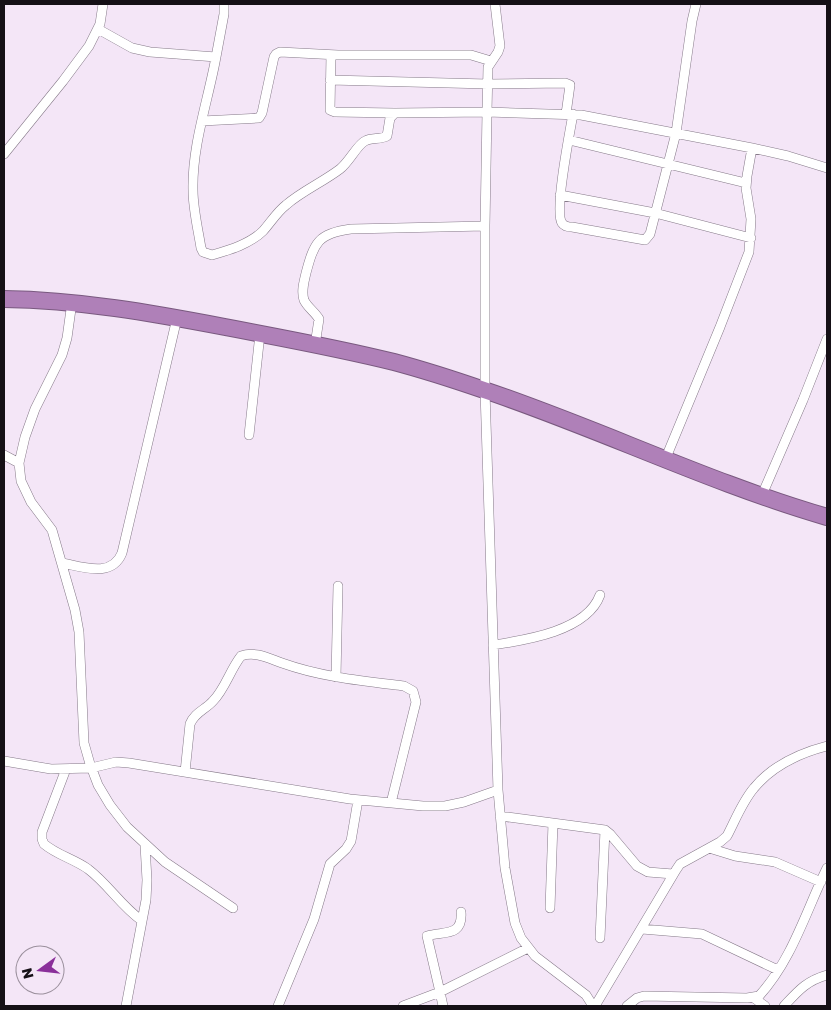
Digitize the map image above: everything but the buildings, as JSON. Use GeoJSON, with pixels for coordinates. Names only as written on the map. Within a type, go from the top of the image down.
{"type":"FeatureCollection","features":[{"type":"Feature","properties":{"kind":"highway"},"geometry":{"type":"LineString","coordinates":[[4,300],[72,302],[177,318],[395,363],[485,390],[665,460],[827,517]]}},
{"type":"Feature","properties":{"kind":"street"},"geometry":{"type":"LineString","coordinates":[[4,154],[89,46],[98,29],[103,4]]}},
{"type":"Feature","properties":{"kind":"street"},"geometry":{"type":"LineString","coordinates":[[224,4],[224,14],[194,168],[193,191],[203,252],[212,255],[252,239],[263,231],[287,204],[348,162],[363,142],[367,139],[383,139],[387,136],[390,118],[395,113]]}},
{"type":"Feature","properties":{"kind":"street"},"geometry":{"type":"LineString","coordinates":[[495,4],[500,46],[488,67],[485,226],[485,390],[498,790],[505,868],[515,923],[521,938],[535,956],[586,995],[594,1006],[680,864],[727,836],[754,788],[781,764],[827,746]]}},
{"type":"Feature","properties":{"kind":"street"},"geometry":{"type":"LineString","coordinates":[[330,80],[568,84],[570,88],[569,140],[560,195],[561,222],[565,226],[572,228],[645,240],[650,234],[676,133],[696,4]]}},
{"type":"Feature","properties":{"kind":"street"},"geometry":{"type":"LineString","coordinates":[[98,29],[132,48],[150,52],[216,57]]}},
{"type":"Feature","properties":{"kind":"street"},"geometry":{"type":"LineString","coordinates":[[202,121],[259,118],[262,113],[274,57],[276,54],[284,52],[331,55],[472,55],[491,61]]}},
{"type":"Feature","properties":{"kind":"street"},"geometry":{"type":"LineString","coordinates":[[331,55],[328,107],[332,112],[570,114],[752,148],[788,156],[827,168]]}},
{"type":"Feature","properties":{"kind":"street"},"geometry":{"type":"LineString","coordinates":[[569,140],[746,183]]}},
{"type":"Feature","properties":{"kind":"street"},"geometry":{"type":"LineString","coordinates":[[665,460],[749,252],[751,219],[746,183],[752,148]]}},
{"type":"Feature","properties":{"kind":"street"},"geometry":{"type":"LineString","coordinates":[[560,195],[655,213],[750,238]]}},
{"type":"Feature","properties":{"kind":"street"},"geometry":{"type":"LineString","coordinates":[[315,345],[319,319],[306,304],[302,293],[311,255],[316,244],[325,236],[335,231],[351,229],[485,226]]}},
{"type":"Feature","properties":{"kind":"street"},"geometry":{"type":"LineString","coordinates":[[72,302],[67,338],[62,355],[35,409],[25,437],[19,463],[21,481],[31,502],[52,530],[75,610],[79,632],[84,743],[98,785],[127,827],[165,862],[233,908]]}},
{"type":"Feature","properties":{"kind":"street"},"geometry":{"type":"LineString","coordinates":[[62,563],[90,568],[104,568],[118,562],[122,553],[177,318]]}},
{"type":"Feature","properties":{"kind":"street"},"geometry":{"type":"LineString","coordinates":[[249,435],[260,334]]}},
{"type":"Feature","properties":{"kind":"street"},"geometry":{"type":"LineString","coordinates":[[762,495],[827,339]]}},
{"type":"Feature","properties":{"kind":"street"},"geometry":{"type":"LineString","coordinates":[[4,455],[19,463]]}},
{"type":"Feature","properties":{"kind":"street"},"geometry":{"type":"LineString","coordinates":[[336,677],[338,586]]}},
{"type":"Feature","properties":{"kind":"street"},"geometry":{"type":"LineString","coordinates":[[493,645],[524,640],[568,626],[591,610],[597,603],[600,595]]}},
{"type":"Feature","properties":{"kind":"street"},"geometry":{"type":"LineString","coordinates":[[185,772],[190,724],[194,717],[219,694],[241,656],[249,653],[312,673],[404,686],[413,691],[416,702],[392,803]]}},
{"type":"Feature","properties":{"kind":"street"},"geometry":{"type":"LineString","coordinates":[[4,761],[51,769],[91,768],[116,762],[358,800],[423,806],[445,806],[464,802],[498,790]]}},
{"type":"Feature","properties":{"kind":"street"},"geometry":{"type":"LineString","coordinates":[[66,769],[42,832],[44,844],[86,868],[105,882],[129,909],[142,920]]}},
{"type":"Feature","properties":{"kind":"street"},"geometry":{"type":"LineString","coordinates":[[278,1006],[314,919],[330,864],[346,849],[351,841],[358,800]]}},
{"type":"Feature","properties":{"kind":"street"},"geometry":{"type":"LineString","coordinates":[[500,816],[604,830],[610,834],[643,870],[673,874]]}},
{"type":"Feature","properties":{"kind":"street"},"geometry":{"type":"LineString","coordinates":[[550,908],[552,823]]}},
{"type":"Feature","properties":{"kind":"street"},"geometry":{"type":"LineString","coordinates":[[600,938],[604,830]]}},
{"type":"Feature","properties":{"kind":"street"},"geometry":{"type":"LineString","coordinates":[[126,1006],[148,880],[145,845]]}},
{"type":"Feature","properties":{"kind":"street"},"geometry":{"type":"LineString","coordinates":[[709,848],[735,856],[775,862],[820,882]]}},
{"type":"Feature","properties":{"kind":"street"},"geometry":{"type":"LineString","coordinates":[[754,998],[763,991],[778,970],[794,942],[827,868]]}},
{"type":"Feature","properties":{"kind":"street"},"geometry":{"type":"LineString","coordinates":[[443,1006],[427,936],[456,930],[460,925],[461,912]]}},
{"type":"Feature","properties":{"kind":"street"},"geometry":{"type":"LineString","coordinates":[[642,929],[702,934],[778,970]]}},
{"type":"Feature","properties":{"kind":"street"},"geometry":{"type":"LineString","coordinates":[[403,1006],[440,992],[528,948]]}},
{"type":"Feature","properties":{"kind":"street"},"geometry":{"type":"LineString","coordinates":[[784,1006],[814,979],[827,976]]}},
{"type":"Feature","properties":{"kind":"street"},"geometry":{"type":"LineString","coordinates":[[627,1006],[637,998],[644,996],[754,998],[765,1006]]}}]}
